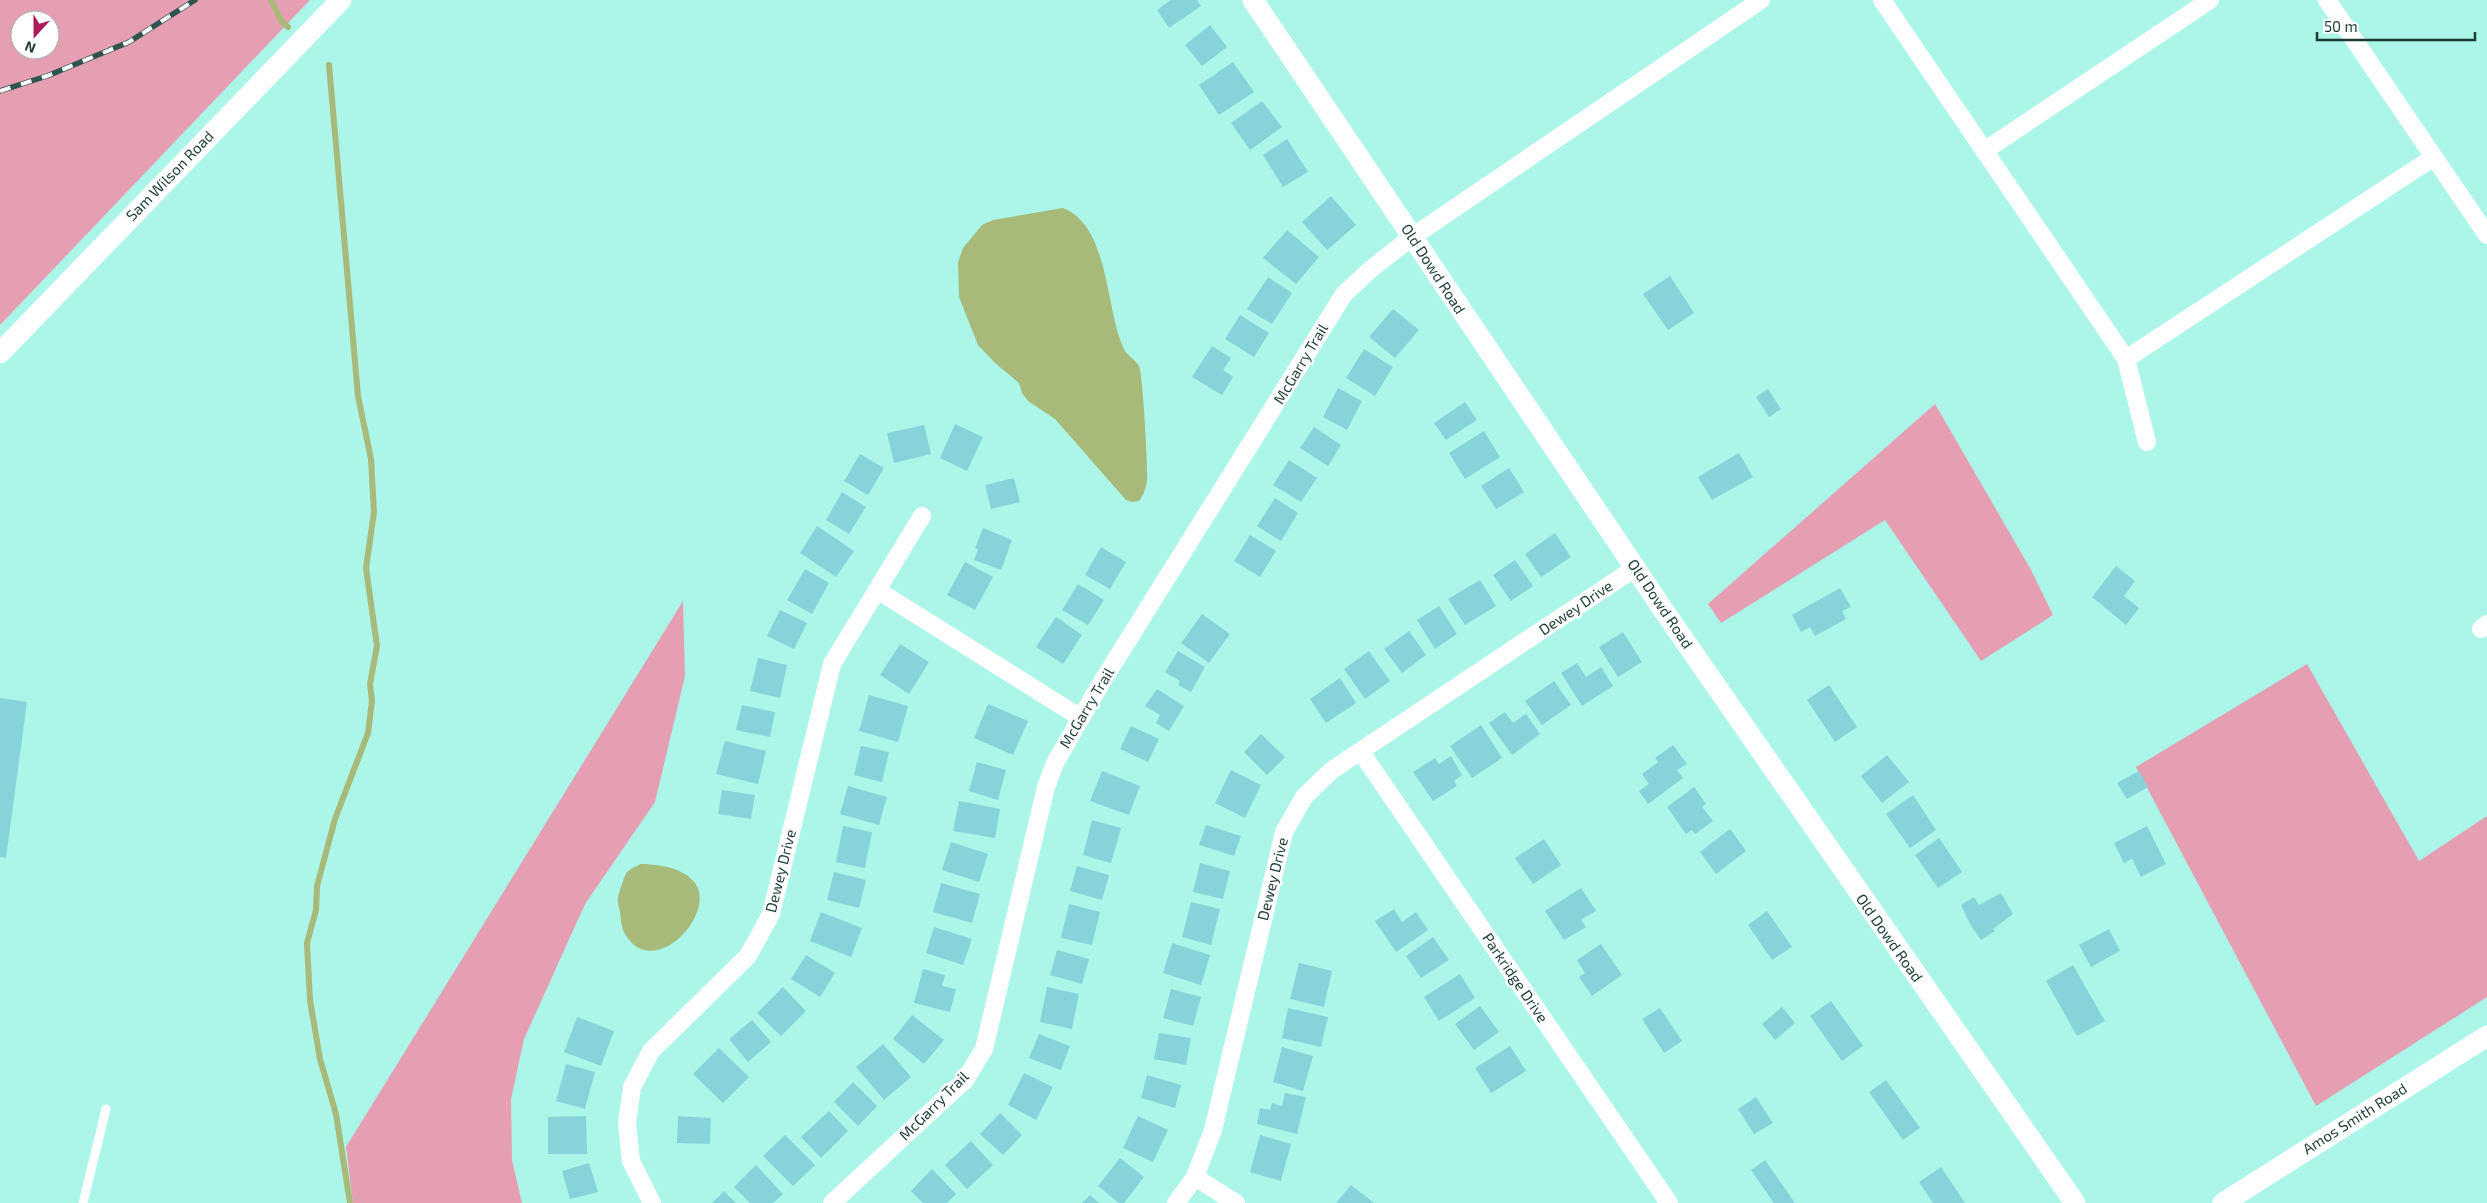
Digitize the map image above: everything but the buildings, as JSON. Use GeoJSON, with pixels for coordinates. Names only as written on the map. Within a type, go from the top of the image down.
{"type":"FeatureCollection","features":[{"type":"Feature","properties":{"kind":"street","name":"Sam Wilson Road"},"geometry":{"type":"LineString","coordinates":[[0,353],[341,0]]}},
{"type":"Feature","properties":{"kind":"street","name":"Old Dowd Road"},"geometry":{"type":"LineString","coordinates":[[1253,0],[1635,568],[1942,1015],[2074,1203]]}},
{"type":"Feature","properties":{"kind":"street","name":"McGarry Trail"},"geometry":{"type":"LineString","coordinates":[[832,1203],[965,1080],[984,1049],[1046,787],[1055,763],[1344,294],[1371,269],[1412,237],[1761,0]]}},
{"type":"Feature","properties":{"kind":"street"},"geometry":{"type":"LineString","coordinates":[[1882,0],[2126,359],[2147,442]]}},
{"type":"Feature","properties":{"kind":"street"},"geometry":{"type":"LineString","coordinates":[[1984,151],[2210,0]]}},
{"type":"Feature","properties":{"kind":"street"},"geometry":{"type":"LineString","coordinates":[[2327,0],[2487,235]]}},
{"type":"Feature","properties":{"kind":"street"},"geometry":{"type":"LineString","coordinates":[[2126,359],[2434,157]]}},
{"type":"Feature","properties":{"kind":"street","name":"Dewey Drive"},"geometry":{"type":"LineString","coordinates":[[652,1203],[631,1160],[627,1123],[632,1087],[651,1051],[748,956],[771,914],[832,664],[922,516]]}},
{"type":"Feature","properties":{"kind":"street","name":"Dewey Drive"},"geometry":{"type":"LineString","coordinates":[[1176,1203],[1195,1177],[1214,1130],[1284,832],[1304,797],[1332,770],[1635,568]]}},
{"type":"Feature","properties":{"kind":"street"},"geometry":{"type":"LineString","coordinates":[[877,590],[1081,718]]}},
{"type":"Feature","properties":{"kind":"street","name":"Parkridge Drive"},"geometry":{"type":"LineString","coordinates":[[1361,752],[1669,1203]]}},
{"type":"Feature","properties":{"kind":"street","name":"Amos Smith Road"},"geometry":{"type":"LineString","coordinates":[[2223,1203],[2487,1036]]}},
{"type":"Feature","properties":{"kind":"street"},"geometry":{"type":"LineString","coordinates":[[1195,1177],[1236,1203]]}},
{"type":"Feature","properties":{"kind":"lane"},"geometry":{"type":"LineString","coordinates":[[83,1203],[106,1109]]}},
{"type":"Feature","properties":{"kind":"shaded area"},"geometry":{"type":"Polygon","coordinates":[[[0,0],[310,0],[0,325],[0,0]]]}},
{"type":"Feature","properties":{"kind":"shaded area"},"geometry":{"type":"Polygon","coordinates":[[[1063,208],[1078,218],[1090,232],[1104,271],[1118,332],[1125,351],[1139,366],[1141,373],[1147,480],[1139,501],[1132,502],[1126,500],[1055,419],[1028,401],[1022,393],[1019,383],[995,363],[978,345],[959,297],[958,262],[963,248],[982,225],[993,220],[1063,208]]]}},
{"type":"Feature","properties":{"kind":"shaded area"},"geometry":{"type":"Polygon","coordinates":[[[1935,404],[2030,568],[2053,615],[1981,661],[1885,520],[1721,623],[1708,604],[1935,404]]]}},
{"type":"Feature","properties":{"kind":"shaded area"},"geometry":{"type":"Polygon","coordinates":[[[683,601],[685,676],[655,802],[585,904],[524,1039],[511,1099],[512,1160],[522,1203],[353,1203],[346,1147],[683,601]]]}},
{"type":"Feature","properties":{"kind":"shaded area"},"geometry":{"type":"Polygon","coordinates":[[[2307,664],[2419,861],[2487,816],[2487,997],[2316,1106],[2136,767],[2307,664]]]}},
{"type":"Feature","properties":{"kind":"shaded area"},"geometry":{"type":"Polygon","coordinates":[[[640,864],[678,870],[695,883],[699,893],[699,905],[694,919],[681,937],[662,949],[652,951],[642,950],[633,944],[625,934],[618,902],[626,874],[629,870],[640,864]]]}},
{"type":"Feature","properties":{"kind":"waterway"},"geometry":{"type":"LineString","coordinates":[[271,0],[282,22],[288,27]]}},
{"type":"Feature","properties":{"kind":"waterway"},"geometry":{"type":"LineString","coordinates":[[329,65],[358,396],[371,459],[374,512],[366,568],[377,646],[370,684],[372,701],[368,733],[335,819],[317,886],[316,910],[307,943],[310,1000],[320,1059],[336,1114],[350,1203]]}},
{"type":"Feature","properties":{"kind":"railway"},"geometry":{"type":"LineString","coordinates":[[0,91],[47,76],[129,42],[195,0]]}}]}
